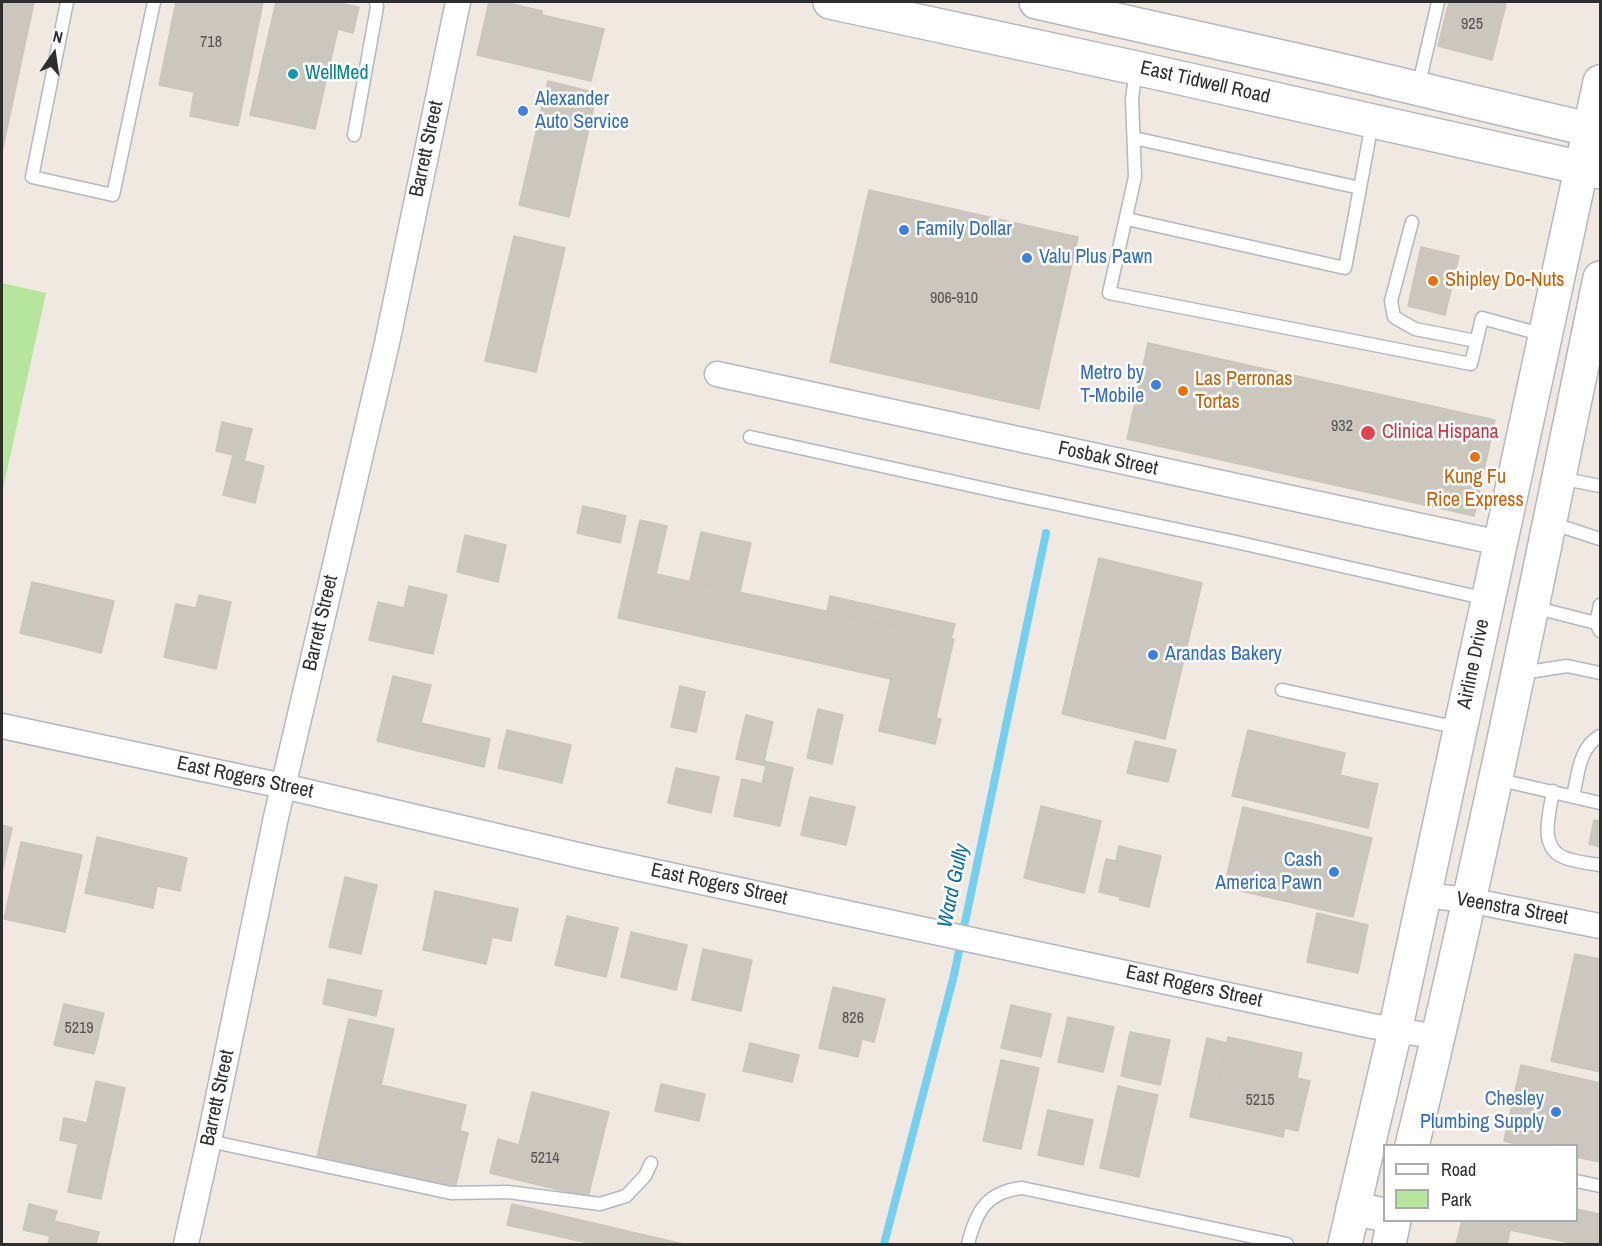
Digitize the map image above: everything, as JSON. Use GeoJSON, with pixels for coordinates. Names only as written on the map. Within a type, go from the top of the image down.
{"type":"FeatureCollection","features":[{"type":"Feature","properties":{"kind":"main road","name":"East Tidwell Road"},"geometry":{"type":"LineString","coordinates":[[831,2],[1590,170]]}},
{"type":"Feature","properties":{"kind":"main road"},"geometry":{"type":"LineString","coordinates":[[1036,2],[1595,131]]}},
{"type":"Feature","properties":{"kind":"main road"},"geometry":{"type":"LineString","coordinates":[[1136,68],[1146,27]]}},
{"type":"Feature","properties":{"kind":"main road","name":"Airline Drive"},"geometry":{"type":"LineString","coordinates":[[1345,1245],[1395,1030],[1545,335],[1590,170],[1600,82]]}},
{"type":"Feature","properties":{"kind":"main road"},"geometry":{"type":"LineString","coordinates":[[1416,1143],[1559,478],[1597,313],[1600,278]]}},
{"type":"Feature","properties":{"kind":"main road"},"geometry":{"type":"LineString","coordinates":[[1488,599],[1532,607]]}},
{"type":"Feature","properties":{"kind":"main road"},"geometry":{"type":"LineString","coordinates":[[1353,1208],[1383,1215]]}},
{"type":"Feature","properties":{"kind":"main road"},"geometry":{"type":"LineString","coordinates":[[1389,1245],[1394,1222]]}},
{"type":"Feature","properties":{"kind":"street","name":"Barrett Street"},"geometry":{"type":"LineString","coordinates":[[186,1245],[283,786],[387,343],[458,2]]}},
{"type":"Feature","properties":{"kind":"street","name":"Fosbak Street"},"geometry":{"type":"LineString","coordinates":[[717,374],[1500,543]]}},
{"type":"Feature","properties":{"kind":"street","name":"East Rogers Street"},"geometry":{"type":"LineString","coordinates":[[2,726],[283,786],[586,857],[1395,1030],[1438,1037]]}},
{"type":"Feature","properties":{"kind":"street","name":"Veenstra Street"},"geometry":{"type":"LineString","coordinates":[[1424,895],[1468,900],[1600,926]]}},
{"type":"Feature","properties":{"kind":"lane"},"geometry":{"type":"LineString","coordinates":[[67,2],[32,177],[113,195],[154,2]]}},
{"type":"Feature","properties":{"kind":"lane"},"geometry":{"type":"LineString","coordinates":[[354,135],[376,2]]}},
{"type":"Feature","properties":{"kind":"lane"},"geometry":{"type":"LineString","coordinates":[[1418,89],[1438,2]]}},
{"type":"Feature","properties":{"kind":"lane"},"geometry":{"type":"LineString","coordinates":[[1136,68],[1132,99],[1135,177],[1109,293],[1471,364],[1482,318],[1545,335]]}},
{"type":"Feature","properties":{"kind":"lane"},"geometry":{"type":"LineString","coordinates":[[1127,219],[1345,268],[1372,122]]}},
{"type":"Feature","properties":{"kind":"lane"},"geometry":{"type":"LineString","coordinates":[[1134,138],[1360,188]]}},
{"type":"Feature","properties":{"kind":"lane"},"geometry":{"type":"LineString","coordinates":[[1412,222],[1391,301],[1394,317],[1415,329],[1476,341]]}},
{"type":"Feature","properties":{"kind":"lane"},"geometry":{"type":"LineString","coordinates":[[750,437],[1488,599]]}},
{"type":"Feature","properties":{"kind":"lane"},"geometry":{"type":"LineString","coordinates":[[1559,478],[1600,486]]}},
{"type":"Feature","properties":{"kind":"lane"},"geometry":{"type":"LineString","coordinates":[[1550,523],[1600,539]]}},
{"type":"Feature","properties":{"kind":"lane"},"geometry":{"type":"LineString","coordinates":[[1532,607],[1598,627],[1600,605]]}},
{"type":"Feature","properties":{"kind":"lane"},"geometry":{"type":"LineString","coordinates":[[1519,669],[1535,671],[1567,666],[1600,673]]}},
{"type":"Feature","properties":{"kind":"lane"},"geometry":{"type":"LineString","coordinates":[[1282,690],[1460,729]]}},
{"type":"Feature","properties":{"kind":"lane"},"geometry":{"type":"LineString","coordinates":[[1573,796],[1583,754],[1588,746],[1600,736]]}},
{"type":"Feature","properties":{"kind":"lane"},"geometry":{"type":"LineString","coordinates":[[1494,778],[1600,803]]}},
{"type":"Feature","properties":{"kind":"lane"},"geometry":{"type":"LineString","coordinates":[[1553,791],[1547,835],[1551,847],[1564,858],[1600,866]]}},
{"type":"Feature","properties":{"kind":"lane"},"geometry":{"type":"LineString","coordinates":[[209,1141],[451,1193],[508,1192],[600,1204],[626,1196],[645,1176],[651,1163]]}},
{"type":"Feature","properties":{"kind":"lane"},"geometry":{"type":"LineString","coordinates":[[1578,1180],[1600,1186]]}},
{"type":"Feature","properties":{"kind":"lane"},"geometry":{"type":"LineString","coordinates":[[968,1245],[974,1220],[987,1202],[1001,1193],[1022,1188],[1287,1245]]}},
{"type":"Feature","properties":{"kind":"green space"},"geometry":{"type":"Polygon","coordinates":[[[2,283],[46,293],[2,493],[2,283]]]}},
{"type":"Feature","properties":{"kind":"building"},"geometry":{"type":"Polygon","coordinates":[[[2,2],[34,2],[2,152],[2,2]]]}},
{"type":"Feature","properties":{"kind":"building"},"geometry":{"type":"Polygon","coordinates":[[[176,2],[263,2],[238,126],[190,116],[194,92],[159,85],[176,2]]]}},
{"type":"Feature","properties":{"kind":"building","name":"WellMed"},"geometry":{"type":"Polygon","coordinates":[[[276,2],[334,2],[359,7],[353,33],[338,29],[315,129],[250,115],[276,2]]]}},
{"type":"Feature","properties":{"kind":"building"},"geometry":{"type":"Polygon","coordinates":[[[489,2],[503,2],[542,11],[542,15],[604,29],[591,81],[477,55],[489,2]]]}},
{"type":"Feature","properties":{"kind":"building"},"geometry":{"type":"Polygon","coordinates":[[[1449,2],[1506,4],[1492,60],[1438,46],[1449,2]]]}},
{"type":"Feature","properties":{"kind":"building"},"geometry":{"type":"Polygon","coordinates":[[[548,81],[597,93],[569,217],[519,205],[548,81]]]}},
{"type":"Feature","properties":{"kind":"building"},"geometry":{"type":"Polygon","coordinates":[[[869,190],[1078,237],[1039,409],[830,362],[869,190]]]}},
{"type":"Feature","properties":{"kind":"building"},"geometry":{"type":"Polygon","coordinates":[[[514,236],[565,248],[536,372],[485,361],[514,236]]]}},
{"type":"Feature","properties":{"kind":"building","name":"Shipley Do-Nuts"},"geometry":{"type":"Polygon","coordinates":[[[1421,247],[1459,256],[1445,315],[1408,306],[1421,247]]]}},
{"type":"Feature","properties":{"kind":"building"},"geometry":{"type":"Polygon","coordinates":[[[1148,343],[1495,420],[1474,516],[1127,439],[1148,343]]]}},
{"type":"Feature","properties":{"kind":"building"},"geometry":{"type":"Polygon","coordinates":[[[222,422],[252,429],[244,461],[264,466],[255,503],[223,495],[233,455],[216,451],[222,422]]]}},
{"type":"Feature","properties":{"kind":"building"},"geometry":{"type":"Polygon","coordinates":[[[583,506],[626,516],[620,543],[577,533],[583,506]]]}},
{"type":"Feature","properties":{"kind":"building"},"geometry":{"type":"Polygon","coordinates":[[[640,520],[667,526],[656,574],[954,639],[936,718],[941,719],[935,744],[879,731],[891,679],[618,618],[640,520]]]}},
{"type":"Feature","properties":{"kind":"building"},"geometry":{"type":"Polygon","coordinates":[[[701,532],[751,543],[740,592],[690,581],[701,532]]]}},
{"type":"Feature","properties":{"kind":"building"},"geometry":{"type":"Polygon","coordinates":[[[465,535],[506,545],[498,582],[457,572],[465,535]]]}},
{"type":"Feature","properties":{"kind":"building"},"geometry":{"type":"Polygon","coordinates":[[[1099,558],[1202,583],[1165,739],[1062,714],[1099,558]]]}},
{"type":"Feature","properties":{"kind":"building"},"geometry":{"type":"Polygon","coordinates":[[[32,582],[114,601],[101,653],[20,633],[32,582]]]}},
{"type":"Feature","properties":{"kind":"building"},"geometry":{"type":"Polygon","coordinates":[[[409,586],[447,595],[433,654],[369,640],[378,602],[404,608],[409,586]]]}},
{"type":"Feature","properties":{"kind":"building"},"geometry":{"type":"Polygon","coordinates":[[[199,595],[231,602],[216,669],[164,657],[176,604],[196,608],[199,595]]]}},
{"type":"Feature","properties":{"kind":"building"},"geometry":{"type":"Polygon","coordinates":[[[830,596],[955,624],[951,639],[827,612],[830,596]]]}},
{"type":"Feature","properties":{"kind":"building"},"geometry":{"type":"Polygon","coordinates":[[[393,676],[431,685],[421,723],[490,739],[484,767],[377,741],[393,676]]]}},
{"type":"Feature","properties":{"kind":"building"},"geometry":{"type":"Polygon","coordinates":[[[680,686],[705,692],[696,732],[671,727],[680,686]]]}},
{"type":"Feature","properties":{"kind":"building"},"geometry":{"type":"Polygon","coordinates":[[[818,709],[843,715],[832,764],[807,758],[818,709]]]}},
{"type":"Feature","properties":{"kind":"building"},"geometry":{"type":"Polygon","coordinates":[[[746,715],[773,722],[764,761],[793,768],[780,826],[734,816],[742,779],[762,784],[766,766],[736,759],[746,715]]]}},
{"type":"Feature","properties":{"kind":"building"},"geometry":{"type":"Polygon","coordinates":[[[507,730],[571,745],[562,783],[498,768],[507,730]]]}},
{"type":"Feature","properties":{"kind":"building"},"geometry":{"type":"Polygon","coordinates":[[[1248,730],[1345,753],[1340,775],[1378,784],[1368,828],[1232,796],[1248,730]]]}},
{"type":"Feature","properties":{"kind":"building"},"geometry":{"type":"Polygon","coordinates":[[[1135,741],[1176,750],[1168,782],[1127,773],[1135,741]]]}},
{"type":"Feature","properties":{"kind":"building"},"geometry":{"type":"Polygon","coordinates":[[[676,768],[719,777],[711,813],[668,803],[676,768]]]}},
{"type":"Feature","properties":{"kind":"building"},"geometry":{"type":"Polygon","coordinates":[[[810,797],[855,807],[846,845],[801,835],[810,797]]]}},
{"type":"Feature","properties":{"kind":"building"},"geometry":{"type":"Polygon","coordinates":[[[1041,806],[1101,821],[1084,893],[1024,878],[1041,806]]]}},
{"type":"Feature","properties":{"kind":"building"},"geometry":{"type":"Polygon","coordinates":[[[1243,807],[1372,838],[1353,917],[1224,887],[1243,807]]]}},
{"type":"Feature","properties":{"kind":"building"},"geometry":{"type":"Polygon","coordinates":[[[1594,820],[1600,821],[1600,847],[1589,844],[1594,820]]]}},
{"type":"Feature","properties":{"kind":"building"},"geometry":{"type":"Polygon","coordinates":[[[2,825],[12,828],[2,873],[2,825]]]}},
{"type":"Feature","properties":{"kind":"building"},"geometry":{"type":"Polygon","coordinates":[[[97,837],[187,858],[180,891],[157,886],[153,908],[85,893],[97,837]]]}},
{"type":"Feature","properties":{"kind":"building"},"geometry":{"type":"Polygon","coordinates":[[[21,842],[82,855],[65,932],[4,919],[21,842]]]}},
{"type":"Feature","properties":{"kind":"building"},"geometry":{"type":"Polygon","coordinates":[[[1119,846],[1161,856],[1149,907],[1099,892],[1106,859],[1116,861],[1119,846]]]}},
{"type":"Feature","properties":{"kind":"building"},"geometry":{"type":"Polygon","coordinates":[[[345,877],[377,885],[361,954],[329,947],[345,877]]]}},
{"type":"Feature","properties":{"kind":"building"},"geometry":{"type":"Polygon","coordinates":[[[435,891],[518,909],[511,941],[492,937],[486,964],[423,950],[435,891]]]}},
{"type":"Feature","properties":{"kind":"building"},"geometry":{"type":"Polygon","coordinates":[[[1317,913],[1368,925],[1358,973],[1307,962],[1317,913]]]}},
{"type":"Feature","properties":{"kind":"building"},"geometry":{"type":"Polygon","coordinates":[[[567,916],[618,928],[606,977],[555,965],[567,916]]]}},
{"type":"Feature","properties":{"kind":"building"},"geometry":{"type":"Polygon","coordinates":[[[631,932],[687,945],[676,990],[621,977],[631,932]]]}},
{"type":"Feature","properties":{"kind":"building"},"geometry":{"type":"Polygon","coordinates":[[[703,949],[752,960],[741,1011],[692,1000],[703,949]]]}},
{"type":"Feature","properties":{"kind":"building"},"geometry":{"type":"Polygon","coordinates":[[[1575,954],[1600,959],[1600,1072],[1551,1061],[1575,954]]]}},
{"type":"Feature","properties":{"kind":"building"},"geometry":{"type":"Polygon","coordinates":[[[328,979],[382,991],[376,1016],[323,1004],[328,979]]]}},
{"type":"Feature","properties":{"kind":"building"},"geometry":{"type":"Polygon","coordinates":[[[833,987],[885,999],[874,1042],[862,1039],[858,1057],[819,1048],[833,987]]]}},
{"type":"Feature","properties":{"kind":"building"},"geometry":{"type":"Polygon","coordinates":[[[64,1004],[104,1013],[94,1054],[54,1045],[64,1004]]]}},
{"type":"Feature","properties":{"kind":"building"},"geometry":{"type":"Polygon","coordinates":[[[1011,1005],[1051,1014],[1041,1057],[1001,1048],[1011,1005]]]}},
{"type":"Feature","properties":{"kind":"building"},"geometry":{"type":"Polygon","coordinates":[[[1068,1017],[1114,1027],[1103,1072],[1058,1062],[1068,1017]]]}},
{"type":"Feature","properties":{"kind":"building"},"geometry":{"type":"Polygon","coordinates":[[[349,1019],[394,1029],[381,1085],[466,1105],[460,1131],[468,1133],[455,1189],[317,1157],[349,1019]]]}},
{"type":"Feature","properties":{"kind":"building"},"geometry":{"type":"Polygon","coordinates":[[[1130,1032],[1170,1040],[1160,1085],[1121,1076],[1130,1032]]]}},
{"type":"Feature","properties":{"kind":"building"},"geometry":{"type":"Polygon","coordinates":[[[1228,1037],[1302,1053],[1297,1078],[1310,1081],[1298,1131],[1285,1128],[1283,1137],[1210,1121],[1228,1037]]]}},
{"type":"Feature","properties":{"kind":"building"},"geometry":{"type":"Polygon","coordinates":[[[1207,1038],[1227,1043],[1210,1121],[1190,1117],[1207,1038]]]}},
{"type":"Feature","properties":{"kind":"building"},"geometry":{"type":"Polygon","coordinates":[[[750,1043],[799,1055],[792,1082],[743,1071],[750,1043]]]}},
{"type":"Feature","properties":{"kind":"building"},"geometry":{"type":"Polygon","coordinates":[[[1001,1060],[1039,1068],[1021,1149],[983,1141],[1001,1060]]]}},
{"type":"Feature","properties":{"kind":"building","name":"Chesley Plumbing Supply"},"geometry":{"type":"Polygon","coordinates":[[[1521,1065],[1600,1083],[1600,1162],[1578,1157],[1578,1144],[1517,1144],[1504,1141],[1521,1065]]]}},
{"type":"Feature","properties":{"kind":"building"},"geometry":{"type":"Polygon","coordinates":[[[96,1081],[125,1088],[101,1199],[68,1192],[78,1144],[60,1140],[64,1118],[87,1123],[96,1081]]]}},
{"type":"Feature","properties":{"kind":"building"},"geometry":{"type":"Polygon","coordinates":[[[661,1084],[705,1094],[699,1121],[655,1111],[661,1084]]]}},
{"type":"Feature","properties":{"kind":"building"},"geometry":{"type":"Polygon","coordinates":[[[1118,1086],[1158,1095],[1139,1177],[1100,1168],[1118,1086]]]}},
{"type":"Feature","properties":{"kind":"building"},"geometry":{"type":"Polygon","coordinates":[[[532,1092],[609,1112],[588,1197],[490,1173],[498,1139],[519,1145],[532,1092]]]}},
{"type":"Feature","properties":{"kind":"building"},"geometry":{"type":"Polygon","coordinates":[[[1048,1110],[1093,1120],[1083,1165],[1038,1155],[1048,1110]]]}},
{"type":"Feature","properties":{"kind":"building"},"geometry":{"type":"Polygon","coordinates":[[[29,1204],[57,1211],[54,1221],[99,1232],[96,1244],[48,1244],[50,1236],[23,1230],[29,1204]]]}},
{"type":"Feature","properties":{"kind":"building"},"geometry":{"type":"Polygon","coordinates":[[[512,1204],[683,1244],[593,1244],[507,1225],[512,1204]]]}},
{"type":"Feature","properties":{"kind":"building"},"geometry":{"type":"Polygon","coordinates":[[[1578,1209],[1600,1214],[1600,1244],[1576,1244],[1510,1230],[1507,1244],[1456,1244],[1462,1222],[1578,1222],[1578,1209]]]}},
{"type":"Feature","properties":{"kind":"waterway","name":"Ward Gully"},"geometry":{"type":"LineString","coordinates":[[884,1244],[954,975],[1046,533]]}},
{"type":"Feature","properties":{"kind":"place","name":"WellMed"},"geometry":{"type":"Point","coordinates":[293,74]}},
{"type":"Feature","properties":{"kind":"place","name":"Alexander Auto Service"},"geometry":{"type":"Point","coordinates":[523,111]}},
{"type":"Feature","properties":{"kind":"place","name":"Family Dollar"},"geometry":{"type":"Point","coordinates":[904,230]}},
{"type":"Feature","properties":{"kind":"place","name":"Valu Plus Pawn"},"geometry":{"type":"Point","coordinates":[1027,258]}},
{"type":"Feature","properties":{"kind":"place","name":"Shipley Do-Nuts"},"geometry":{"type":"Point","coordinates":[1433,281]}},
{"type":"Feature","properties":{"kind":"place","name":"Metro by T-Mobile"},"geometry":{"type":"Point","coordinates":[1156,385]}},
{"type":"Feature","properties":{"kind":"place","name":"Las Perronas Tortas"},"geometry":{"type":"Point","coordinates":[1183,391]}},
{"type":"Feature","properties":{"kind":"place","name":"Clinica Hispana"},"geometry":{"type":"Point","coordinates":[1368,433]}},
{"type":"Feature","properties":{"kind":"place","name":"Kung Fu Rice Express"},"geometry":{"type":"Point","coordinates":[1475,457]}},
{"type":"Feature","properties":{"kind":"place","name":"Arandas Bakery"},"geometry":{"type":"Point","coordinates":[1153,655]}},
{"type":"Feature","properties":{"kind":"place","name":"Cash America Pawn"},"geometry":{"type":"Point","coordinates":[1334,872]}},
{"type":"Feature","properties":{"kind":"place","name":"Chesley Plumbing Supply"},"geometry":{"type":"Point","coordinates":[1556,1112]}}]}
